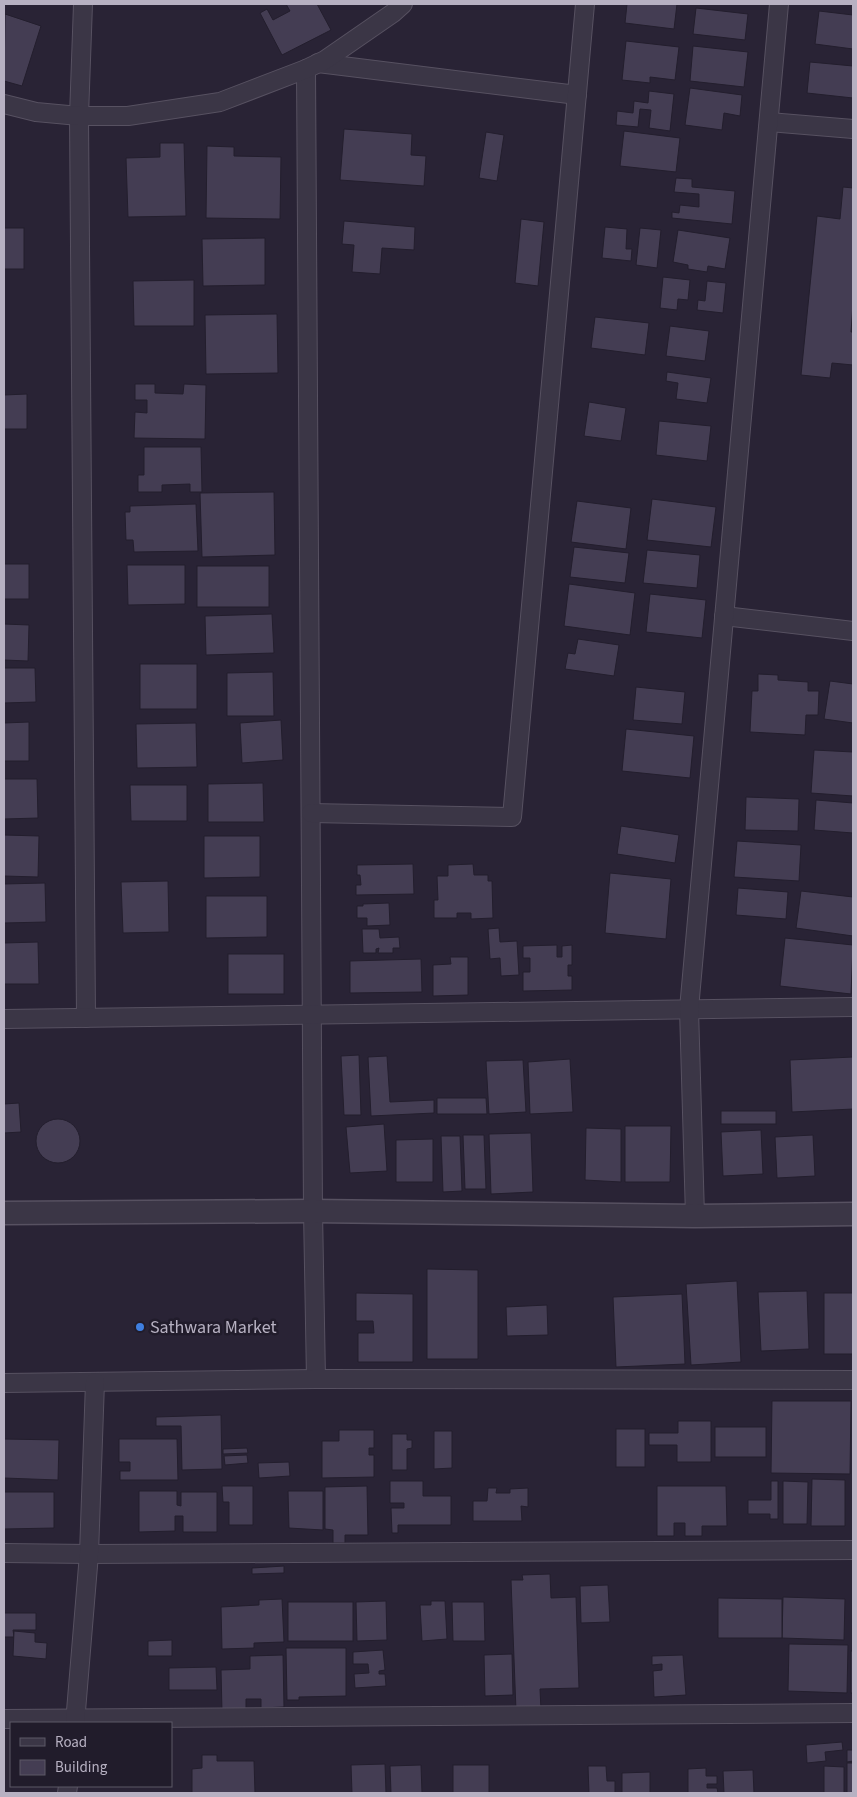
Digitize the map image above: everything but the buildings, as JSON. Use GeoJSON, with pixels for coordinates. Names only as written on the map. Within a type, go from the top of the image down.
{"type":"FeatureCollection","features":[{"type":"Feature","properties":{"kind":"street"},"geometry":{"type":"LineString","coordinates":[[83,4],[79,116],[86,1018]]}},
{"type":"Feature","properties":{"kind":"street"},"geometry":{"type":"LineString","coordinates":[[4,104],[36,112],[79,116],[128,116],[220,102],[312,66],[393,13],[403,4]]}},
{"type":"Feature","properties":{"kind":"street"},"geometry":{"type":"LineString","coordinates":[[311,813],[512,816],[585,4]]}},
{"type":"Feature","properties":{"kind":"street"},"geometry":{"type":"LineString","coordinates":[[695,1216],[689,1009],[780,4]]}},
{"type":"Feature","properties":{"kind":"street"},"geometry":{"type":"LineString","coordinates":[[312,66],[577,95]]}},
{"type":"Feature","properties":{"kind":"street"},"geometry":{"type":"LineString","coordinates":[[312,66],[311,813],[313,1212],[316,1379]]}},
{"type":"Feature","properties":{"kind":"street"},"geometry":{"type":"LineString","coordinates":[[769,122],[853,129]]}},
{"type":"Feature","properties":{"kind":"street"},"geometry":{"type":"LineString","coordinates":[[724,616],[853,631]]}},
{"type":"Feature","properties":{"kind":"street"},"geometry":{"type":"LineString","coordinates":[[4,1019],[853,1007]]}},
{"type":"Feature","properties":{"kind":"street"},"geometry":{"type":"LineString","coordinates":[[4,1213],[313,1212],[695,1216],[853,1214]]}},
{"type":"Feature","properties":{"kind":"street"},"geometry":{"type":"LineString","coordinates":[[4,1383],[316,1379],[853,1380]]}},
{"type":"Feature","properties":{"kind":"street"},"geometry":{"type":"LineString","coordinates":[[75,1721],[89,1554],[95,1382]]}},
{"type":"Feature","properties":{"kind":"street"},"geometry":{"type":"LineString","coordinates":[[4,1553],[853,1550]]}},
{"type":"Feature","properties":{"kind":"street"},"geometry":{"type":"LineString","coordinates":[[4,1719],[75,1721],[853,1713]]}},
{"type":"Feature","properties":{"kind":"place","name":"Sathwara Market"},"geometry":{"type":"Point","coordinates":[140,1327]}}]}
